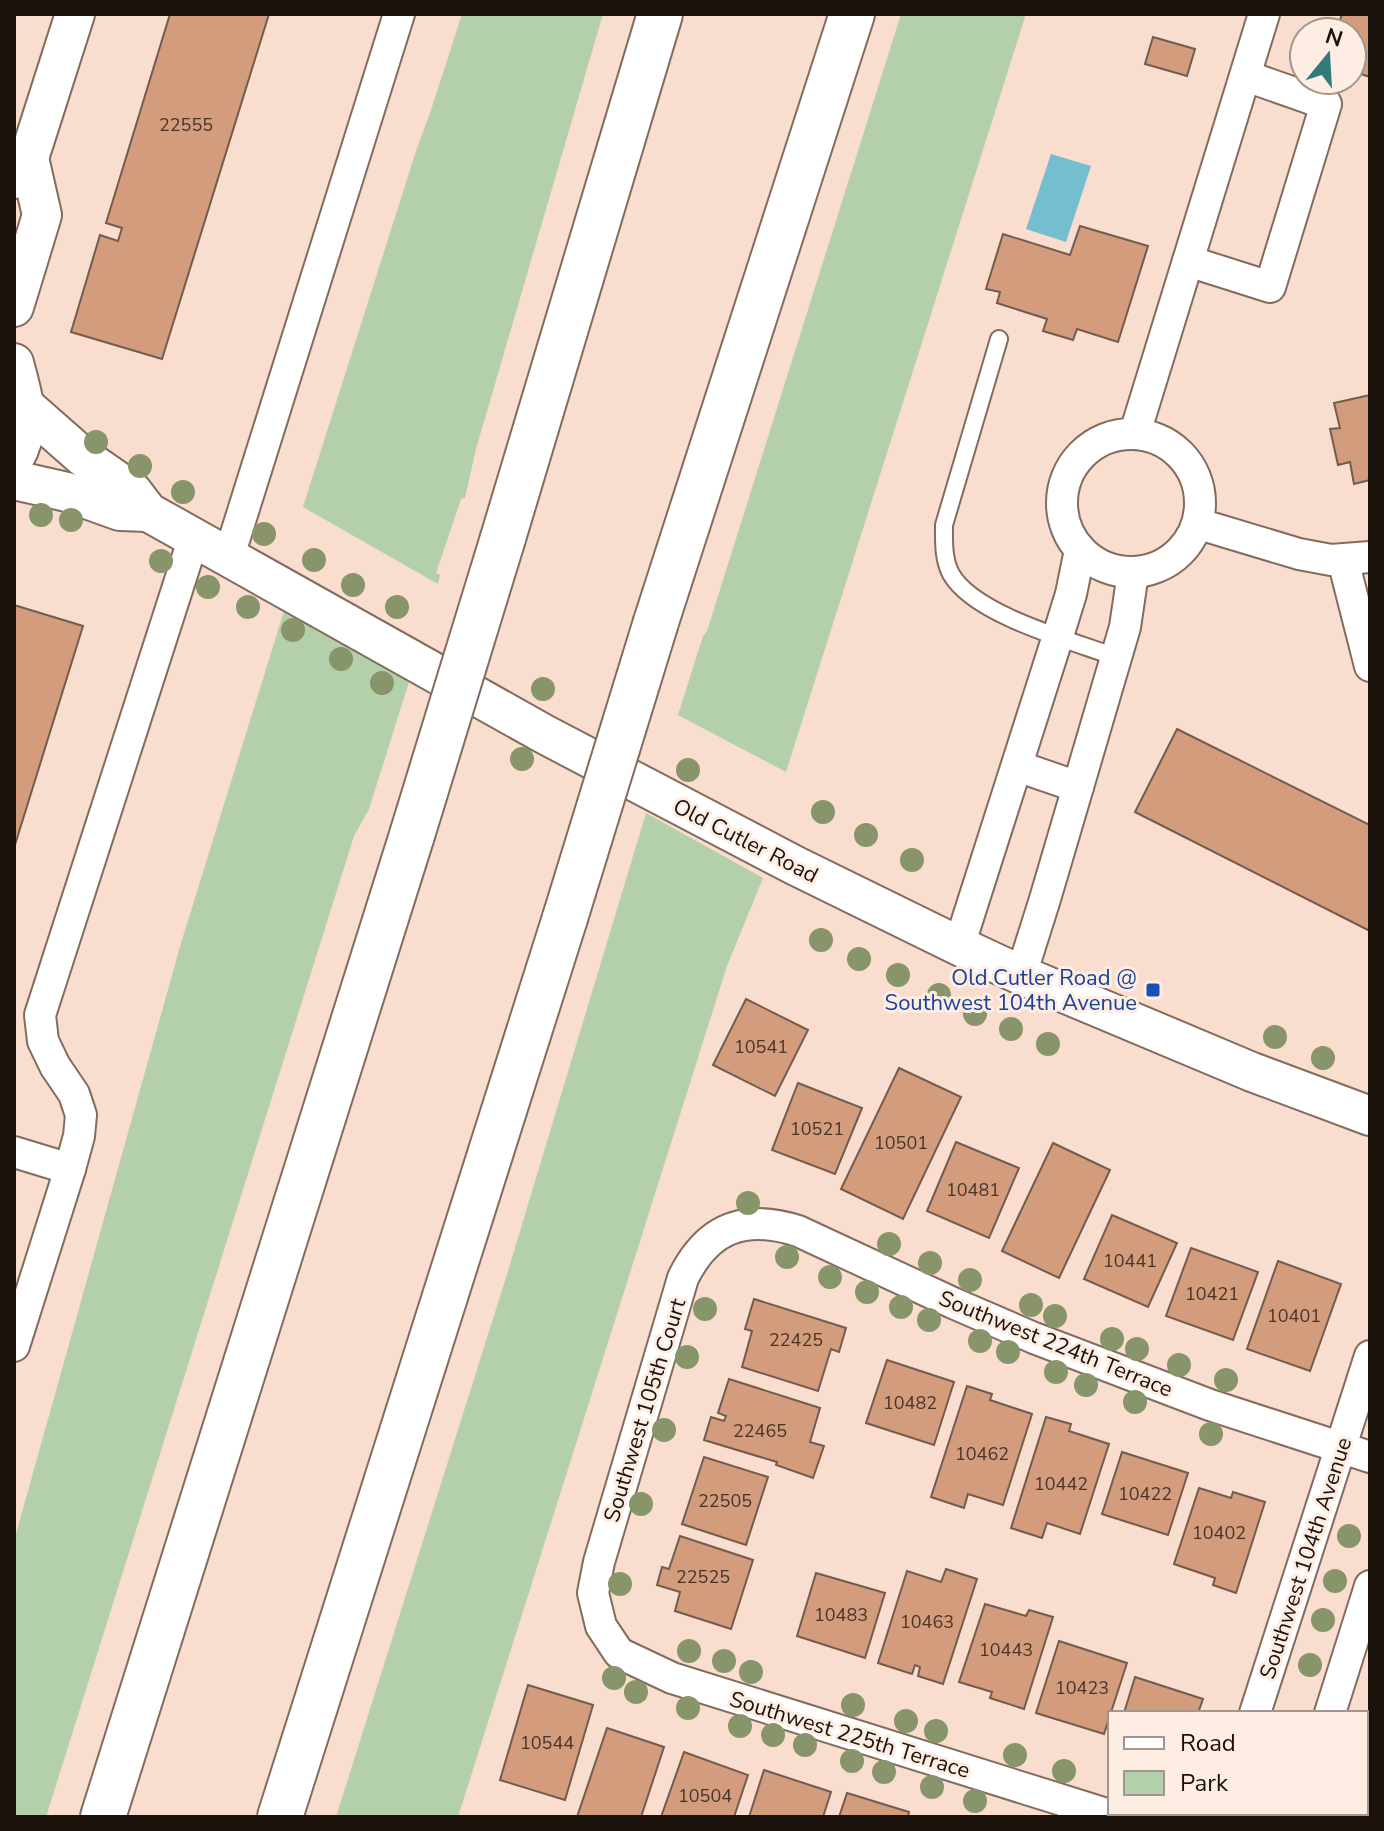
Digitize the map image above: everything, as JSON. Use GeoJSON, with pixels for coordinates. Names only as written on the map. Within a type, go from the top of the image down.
{"type":"FeatureCollection","features":[{"type":"Feature","properties":{"kind":"highway"},"geometry":{"type":"LineString","coordinates":[[103,1817],[412,835],[660,14]]}},
{"type":"Feature","properties":{"kind":"highway"},"geometry":{"type":"LineString","coordinates":[[280,1817],[656,622],[852,14]]}},
{"type":"Feature","properties":{"kind":"street"},"geometry":{"type":"LineString","coordinates":[[14,307],[42,215],[22,169],[75,14]]}},
{"type":"Feature","properties":{"kind":"street"},"geometry":{"type":"LineString","coordinates":[[229,556],[399,14]]}},
{"type":"Feature","properties":{"kind":"street"},"geometry":{"type":"LineString","coordinates":[[1135,433],[1246,76],[1258,16]]}},
{"type":"Feature","properties":{"kind":"street"},"geometry":{"type":"LineString","coordinates":[[1188,261],[1270,287],[1326,104],[1246,76]]}},
{"type":"Feature","properties":{"kind":"street"},"geometry":{"type":"LineString","coordinates":[[14,459],[25,430],[18,379]]}},
{"type":"Feature","properties":{"kind":"street","name":"Old Cutler Road"},"geometry":{"type":"LineString","coordinates":[[18,379],[83,457],[132,491],[148,512],[544,734],[796,866],[1021,975],[1252,1072],[1370,1116]]}},
{"type":"Feature","properties":{"kind":"street"},"geometry":{"type":"LineString","coordinates":[[1135,433],[1156,438],[1175,448],[1189,464],[1198,482],[1201,503],[1199,524],[1189,544],[1174,559],[1154,569],[1133,573],[1114,571],[1095,563],[1080,550],[1067,531],[1061,508],[1064,484],[1074,463],[1090,446],[1112,436],[1135,433]]}},
{"type":"Feature","properties":{"kind":"street","name":"Old Cutler Road"},"geometry":{"type":"LineString","coordinates":[[14,480],[67,492],[120,511],[148,512]]}},
{"type":"Feature","properties":{"kind":"street"},"geometry":{"type":"LineString","coordinates":[[1199,524],[1299,554],[1331,560],[1356,558],[1370,666]]}},
{"type":"Feature","properties":{"kind":"street"},"geometry":{"type":"LineString","coordinates":[[14,1346],[70,1169],[81,1115],[74,1094],[43,1041],[40,1015],[194,537]]}},
{"type":"Feature","properties":{"kind":"street"},"geometry":{"type":"LineString","coordinates":[[959,946],[1071,594],[1080,550]]}},
{"type":"Feature","properties":{"kind":"street"},"geometry":{"type":"LineString","coordinates":[[1021,975],[1125,627],[1133,573]]}},
{"type":"Feature","properties":{"kind":"street"},"geometry":{"type":"LineString","coordinates":[[1017,766],[1078,787]]}},
{"type":"Feature","properties":{"kind":"street"},"geometry":{"type":"LineString","coordinates":[[14,1152],[70,1169]]}},
{"type":"Feature","properties":{"kind":"street","name":"Southwest 224th Terrace"},"geometry":{"type":"LineString","coordinates":[[746,1224],[798,1231],[1034,1338],[1210,1405],[1370,1457]]}},
{"type":"Feature","properties":{"kind":"street","name":"Southwest 105th Court"},"geometry":{"type":"LineString","coordinates":[[601,1626],[593,1593],[599,1562],[683,1278],[696,1257],[714,1238],[729,1228],[746,1224]]}},
{"type":"Feature","properties":{"kind":"street","name":"Southwest 104th Avenue"},"geometry":{"type":"LineString","coordinates":[[1256,1711],[1370,1356]]}},
{"type":"Feature","properties":{"kind":"street"},"geometry":{"type":"LineString","coordinates":[[1331,1711],[1370,1586]]}},
{"type":"Feature","properties":{"kind":"street","name":"Southwest 225th Terrace"},"geometry":{"type":"LineString","coordinates":[[601,1626],[619,1653],[672,1678],[1108,1814]]}},
{"type":"Feature","properties":{"kind":"lane"},"geometry":{"type":"LineString","coordinates":[[999,339],[944,525],[944,549],[950,573],[967,593],[996,612],[1116,657]]}},
{"type":"Feature","properties":{"kind":"green space"},"geometry":{"type":"Polygon","coordinates":[[[462,14],[603,14],[476,449],[465,498],[461,499],[436,573],[440,575],[438,584],[303,507],[462,14]]]}},
{"type":"Feature","properties":{"kind":"green space"},"geometry":{"type":"Polygon","coordinates":[[[901,14],[1026,14],[786,772],[678,715],[901,14]]]}},
{"type":"Feature","properties":{"kind":"green space"},"geometry":{"type":"Polygon","coordinates":[[[284,611],[409,682],[369,809],[354,836],[46,1817],[14,1817],[14,1541],[181,943],[284,611]]]}},
{"type":"Feature","properties":{"kind":"green space"},"geometry":{"type":"Polygon","coordinates":[[[646,813],[763,878],[727,966],[458,1817],[336,1817],[508,1271],[646,813]]]}},
{"type":"Feature","properties":{"kind":"water"},"geometry":{"type":"Polygon","coordinates":[[[1051,154],[1091,166],[1066,242],[1026,229],[1051,154]]]}},
{"type":"Feature","properties":{"kind":"building"},"geometry":{"type":"Polygon","coordinates":[[[170,14],[269,14],[162,359],[71,332],[100,235],[118,241],[122,228],[106,223],[170,14]]]}},
{"type":"Feature","properties":{"kind":"building"},"geometry":{"type":"Polygon","coordinates":[[[1370,14],[1370,77],[1368,16],[1341,16],[1370,14]]]}},
{"type":"Feature","properties":{"kind":"building"},"geometry":{"type":"Polygon","coordinates":[[[1153,37],[1195,49],[1187,76],[1145,64],[1153,37]]]}},
{"type":"Feature","properties":{"kind":"building"},"geometry":{"type":"Polygon","coordinates":[[[1080,226],[1148,246],[1118,342],[1077,329],[1073,340],[1043,331],[1047,319],[997,303],[1000,292],[986,289],[1003,234],[1070,255],[1080,226]]]}},
{"type":"Feature","properties":{"kind":"building"},"geometry":{"type":"Polygon","coordinates":[[[1370,395],[1370,480],[1354,484],[1350,462],[1338,465],[1330,429],[1340,428],[1334,403],[1370,395]]]}},
{"type":"Feature","properties":{"kind":"building"},"geometry":{"type":"Polygon","coordinates":[[[14,605],[83,626],[14,848],[14,605]]]}},
{"type":"Feature","properties":{"kind":"building"},"geometry":{"type":"Polygon","coordinates":[[[1177,729],[1370,825],[1370,931],[1135,812],[1177,729]]]}},
{"type":"Feature","properties":{"kind":"building"},"geometry":{"type":"Polygon","coordinates":[[[746,999],[808,1030],[775,1096],[713,1065],[746,999]]]}},
{"type":"Feature","properties":{"kind":"building"},"geometry":{"type":"Polygon","coordinates":[[[899,1068],[961,1097],[903,1219],[841,1189],[899,1068]]]}},
{"type":"Feature","properties":{"kind":"building"},"geometry":{"type":"Polygon","coordinates":[[[798,1083],[862,1108],[835,1174],[772,1150],[798,1083]]]}},
{"type":"Feature","properties":{"kind":"building"},"geometry":{"type":"Polygon","coordinates":[[[956,1142],[1019,1168],[989,1238],[927,1211],[956,1142]]]}},
{"type":"Feature","properties":{"kind":"building"},"geometry":{"type":"Polygon","coordinates":[[[1053,1143],[1110,1170],[1059,1278],[1002,1251],[1053,1143]]]}},
{"type":"Feature","properties":{"kind":"building"},"geometry":{"type":"Polygon","coordinates":[[[1112,1215],[1177,1243],[1148,1307],[1084,1279],[1112,1215]]]}},
{"type":"Feature","properties":{"kind":"building"},"geometry":{"type":"Polygon","coordinates":[[[1191,1248],[1258,1272],[1233,1340],[1166,1316],[1191,1248]]]}},
{"type":"Feature","properties":{"kind":"building"},"geometry":{"type":"Polygon","coordinates":[[[1278,1261],[1341,1284],[1310,1371],[1247,1349],[1278,1261]]]}},
{"type":"Feature","properties":{"kind":"building"},"geometry":{"type":"Polygon","coordinates":[[[754,1299],[846,1328],[839,1352],[831,1349],[818,1391],[742,1367],[752,1331],[745,1329],[754,1299]]]}},
{"type":"Feature","properties":{"kind":"building"},"geometry":{"type":"Polygon","coordinates":[[[887,1360],[954,1382],[934,1445],[866,1423],[887,1360]]]}},
{"type":"Feature","properties":{"kind":"building"},"geometry":{"type":"Polygon","coordinates":[[[729,1379],[820,1408],[810,1442],[824,1446],[813,1478],[776,1465],[777,1462],[704,1440],[711,1417],[724,1421],[726,1416],[718,1413],[729,1379]]]}},
{"type":"Feature","properties":{"kind":"building"},"geometry":{"type":"Polygon","coordinates":[[[967,1386],[992,1394],[990,1400],[1032,1414],[1003,1505],[968,1494],[964,1508],[931,1497],[967,1386]]]}},
{"type":"Feature","properties":{"kind":"building"},"geometry":{"type":"Polygon","coordinates":[[[1046,1417],[1071,1424],[1069,1431],[1109,1444],[1080,1534],[1047,1523],[1042,1538],[1011,1528],[1046,1417]]]}},
{"type":"Feature","properties":{"kind":"building"},"geometry":{"type":"Polygon","coordinates":[[[1122,1452],[1188,1473],[1168,1535],[1102,1514],[1122,1452]]]}},
{"type":"Feature","properties":{"kind":"building"},"geometry":{"type":"Polygon","coordinates":[[[704,1457],[768,1477],[746,1545],[682,1524],[704,1457]]]}},
{"type":"Feature","properties":{"kind":"building"},"geometry":{"type":"Polygon","coordinates":[[[1199,1488],[1231,1498],[1233,1492],[1265,1502],[1236,1593],[1213,1585],[1215,1578],[1174,1564],[1199,1488]]]}},
{"type":"Feature","properties":{"kind":"building"},"geometry":{"type":"Polygon","coordinates":[[[680,1536],[753,1560],[731,1629],[675,1611],[680,1592],[657,1585],[662,1567],[669,1569],[680,1536]]]}},
{"type":"Feature","properties":{"kind":"building"},"geometry":{"type":"Polygon","coordinates":[[[946,1569],[977,1579],[943,1684],[918,1676],[920,1667],[915,1665],[912,1674],[878,1663],[907,1571],[941,1582],[946,1569]]]}},
{"type":"Feature","properties":{"kind":"building"},"geometry":{"type":"Polygon","coordinates":[[[816,1573],[885,1593],[865,1658],[797,1636],[816,1573]]]}},
{"type":"Feature","properties":{"kind":"building"},"geometry":{"type":"Polygon","coordinates":[[[985,1604],[1026,1616],[1029,1610],[1053,1617],[1024,1709],[990,1698],[992,1692],[959,1682],[985,1604]]]}},
{"type":"Feature","properties":{"kind":"building"},"geometry":{"type":"Polygon","coordinates":[[[1059,1641],[1127,1663],[1111,1711],[1108,1711],[1104,1734],[1036,1713],[1059,1641]]]}},
{"type":"Feature","properties":{"kind":"building"},"geometry":{"type":"Polygon","coordinates":[[[1135,1677],[1203,1699],[1199,1711],[1125,1711],[1135,1677]]]}},
{"type":"Feature","properties":{"kind":"building"},"geometry":{"type":"Polygon","coordinates":[[[528,1685],[593,1705],[565,1800],[500,1780],[528,1685]]]}},
{"type":"Feature","properties":{"kind":"building"},"geometry":{"type":"Polygon","coordinates":[[[607,1728],[664,1747],[641,1817],[577,1817],[607,1728]]]}},
{"type":"Feature","properties":{"kind":"building"},"geometry":{"type":"Polygon","coordinates":[[[1370,1749],[1370,1817],[1364,1817],[1358,1815],[1368,1815],[1370,1749]]]}},
{"type":"Feature","properties":{"kind":"building"},"geometry":{"type":"Polygon","coordinates":[[[684,1752],[748,1775],[734,1817],[661,1817],[684,1752]]]}},
{"type":"Feature","properties":{"kind":"building"},"geometry":{"type":"Polygon","coordinates":[[[764,1770],[831,1792],[823,1817],[749,1817],[764,1770]]]}},
{"type":"Feature","properties":{"kind":"building"},"geometry":{"type":"Polygon","coordinates":[[[847,1793],[909,1812],[908,1817],[839,1817],[847,1793]]]}},
{"type":"Feature","properties":{"kind":"place","name":"Old Cutler Road @ Southwest 104th Avenue"},"geometry":{"type":"Point","coordinates":[1153,990]}}]}
